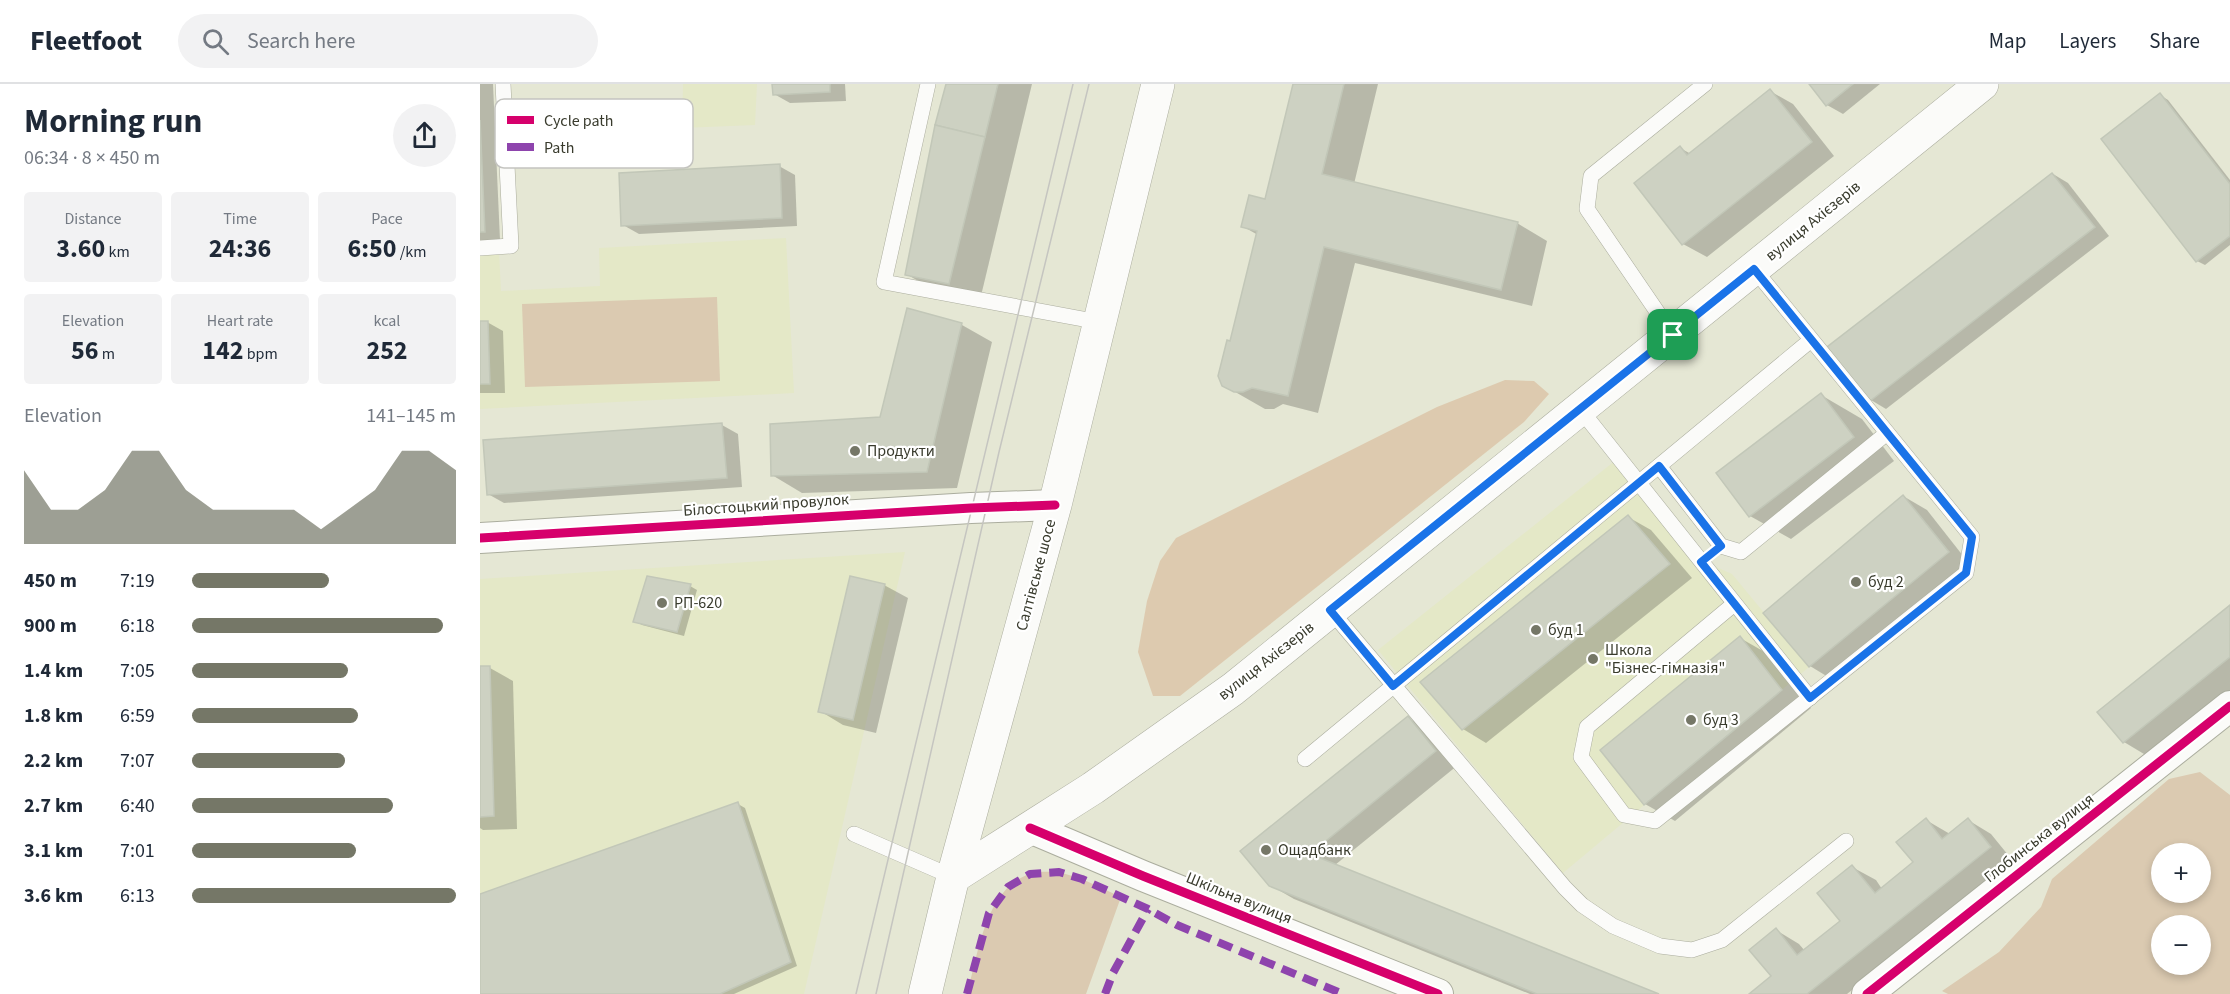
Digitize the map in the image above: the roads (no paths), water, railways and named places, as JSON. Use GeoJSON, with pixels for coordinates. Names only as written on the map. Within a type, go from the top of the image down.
{"type":"FeatureCollection","features":[{"type":"Feature","properties":{"kind":"main road","name":"Салтівське шосе"},"geometry":{"type":"LineString","coordinates":[[925,994],[953,877],[1055,505],[1158,84]]}},
{"type":"Feature","properties":{"kind":"main road","name":"вулиця Ахієзерів"},"geometry":{"type":"LineString","coordinates":[[953,877],[1093,788],[1233,689],[1982,84]]}},
{"type":"Feature","properties":{"kind":"street","name":"Білостоцький провулок"},"geometry":{"type":"LineString","coordinates":[[480,538],[971,507],[1055,505]]}},
{"type":"Feature","properties":{"kind":"street","name":"Глобинська вулиця"},"geometry":{"type":"LineString","coordinates":[[1868,994],[2230,706]]}},
{"type":"Feature","properties":{"kind":"street","name":"Шкільна вулиця"},"geometry":{"type":"LineString","coordinates":[[1030,828],[1143,876],[1438,994]]}},
{"type":"Feature","properties":{"kind":"lane"},"geometry":{"type":"LineString","coordinates":[[502,84],[503,99]]}},
{"type":"Feature","properties":{"kind":"lane"},"geometry":{"type":"LineString","coordinates":[[928,84],[884,282],[1099,322]]}},
{"type":"Feature","properties":{"kind":"lane"},"geometry":{"type":"LineString","coordinates":[[1673,335],[1587,209],[1591,176],[1705,84]]}},
{"type":"Feature","properties":{"kind":"lane"},"geometry":{"type":"LineString","coordinates":[[480,248],[511,246],[507,168]]}},
{"type":"Feature","properties":{"kind":"lane"},"geometry":{"type":"LineString","coordinates":[[1734,604],[1587,727],[1581,757],[1624,815],[1655,821],[1966,573],[1972,537],[1754,269]]}},
{"type":"Feature","properties":{"kind":"lane"},"geometry":{"type":"LineString","coordinates":[[1305,759],[1811,340]]}},
{"type":"Feature","properties":{"kind":"lane"},"geometry":{"type":"LineString","coordinates":[[1580,409],[1810,698]]}},
{"type":"Feature","properties":{"kind":"lane"},"geometry":{"type":"LineString","coordinates":[[1659,466],[1721,546],[1741,552],[1887,433]]}},
{"type":"Feature","properties":{"kind":"lane"},"geometry":{"type":"LineString","coordinates":[[1701,562],[1721,546]]}},
{"type":"Feature","properties":{"kind":"lane"},"geometry":{"type":"LineString","coordinates":[[1330,610],[1498,811],[1582,905],[1612,926],[1660,946],[1692,950],[1722,940],[1846,841]]}},
{"type":"Feature","properties":{"kind":"lane"},"geometry":{"type":"LineString","coordinates":[[854,834],[953,877]]}},
{"type":"Feature","properties":{"kind":"tram line"},"geometry":{"type":"LineString","coordinates":[[856,994],[1073,84]]}},
{"type":"Feature","properties":{"kind":"tram line"},"geometry":{"type":"LineString","coordinates":[[876,994],[999,452],[1089,84]]}},
{"type":"Feature","properties":{"kind":"place","name":"Продукти"},"geometry":{"type":"Point","coordinates":[855,451]}},
{"type":"Feature","properties":{"kind":"place","name":"буд 2"},"geometry":{"type":"Point","coordinates":[1856,582]}},
{"type":"Feature","properties":{"kind":"place","name":"РП-620"},"geometry":{"type":"Point","coordinates":[662,603]}},
{"type":"Feature","properties":{"kind":"place","name":"буд 1"},"geometry":{"type":"Point","coordinates":[1536,630]}},
{"type":"Feature","properties":{"kind":"place","name":"Школа \"Бізнес-гімназія\""},"geometry":{"type":"Point","coordinates":[1593,659]}},
{"type":"Feature","properties":{"kind":"place","name":"буд 3"},"geometry":{"type":"Point","coordinates":[1691,720]}},
{"type":"Feature","properties":{"kind":"place","name":"Ощадбанк"},"geometry":{"type":"Point","coordinates":[1266,850]}}]}
